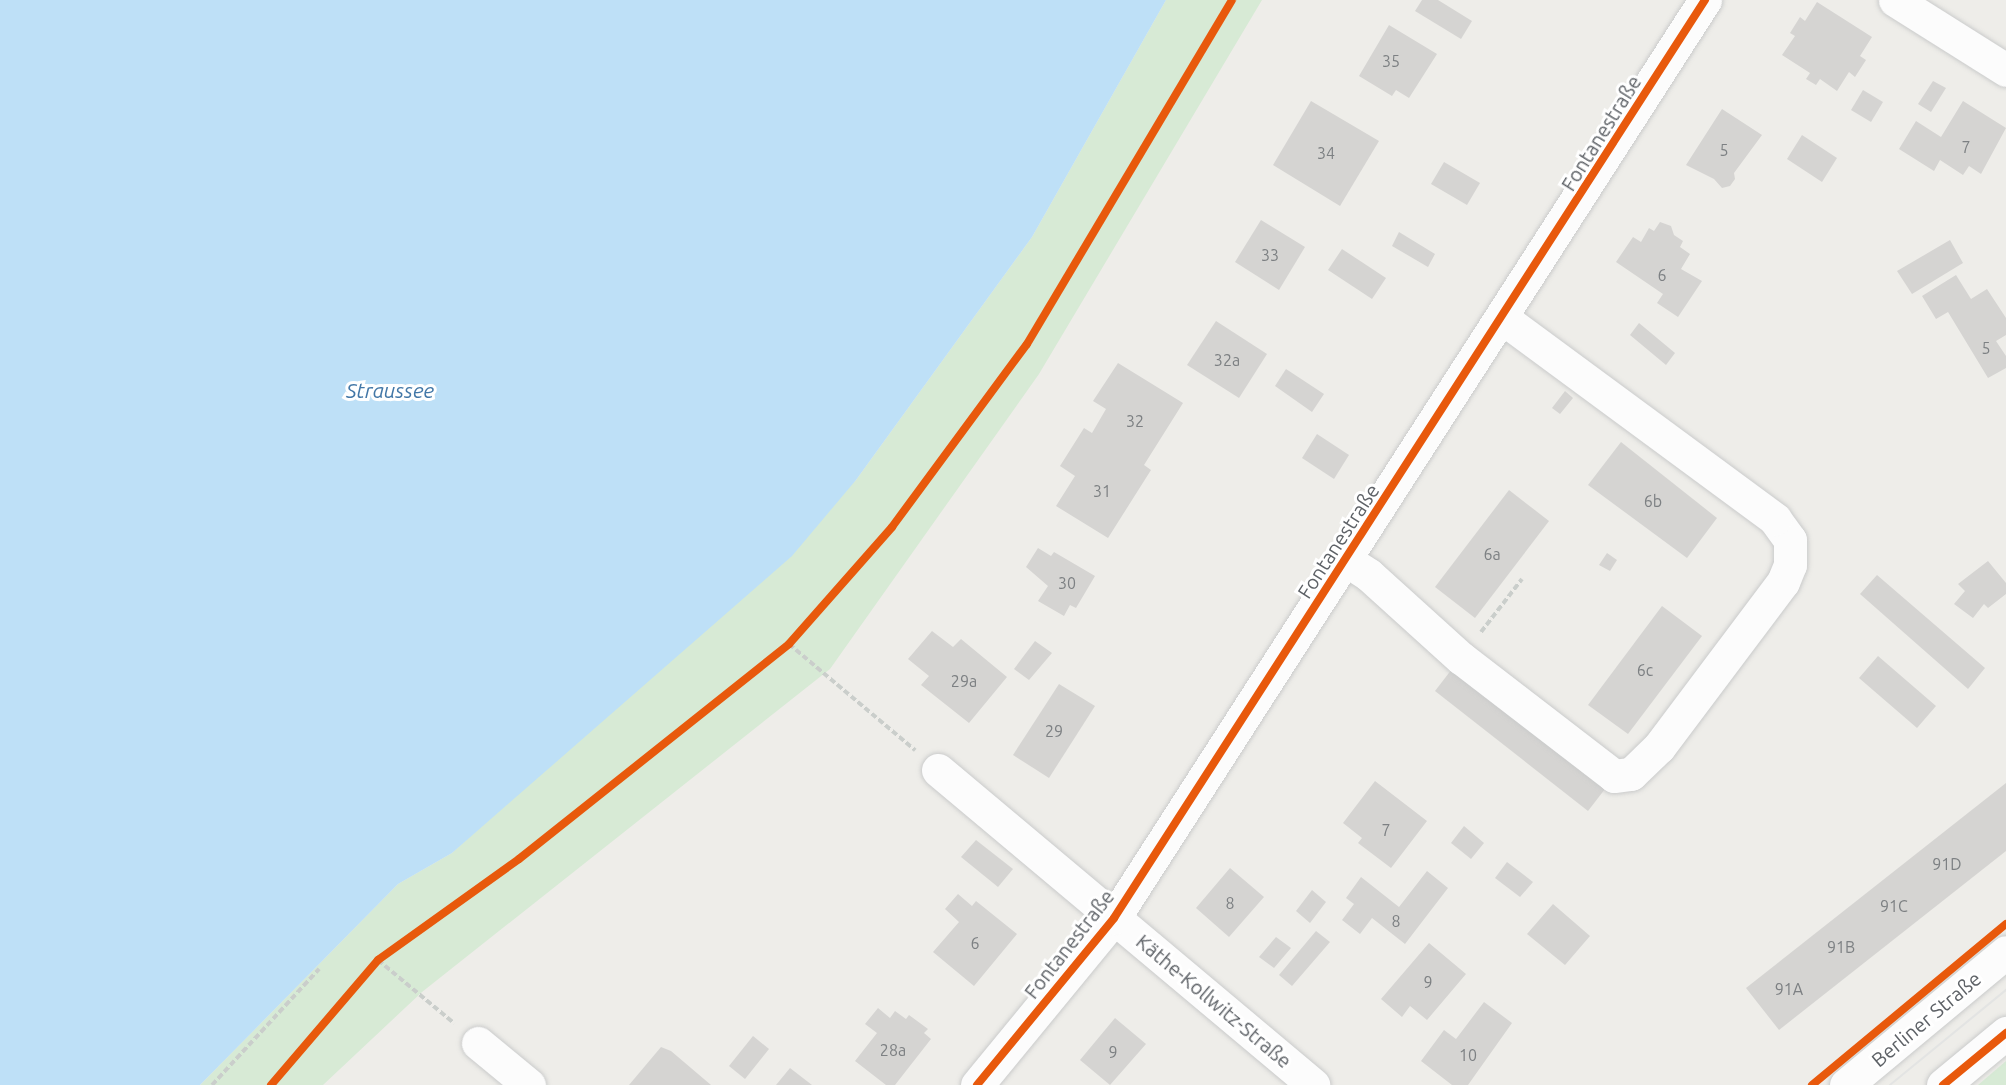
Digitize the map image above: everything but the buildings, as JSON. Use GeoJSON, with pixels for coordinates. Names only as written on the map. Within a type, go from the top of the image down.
{"type":"FeatureCollection","features":[{"type":"Feature","properties":{"kind":"street","name":"Fontanestraße"},"geometry":{"type":"LineString","coordinates":[[977,1085],[1114,918],[1705,0]]}},
{"type":"Feature","properties":{"kind":"street"},"geometry":{"type":"LineString","coordinates":[[1895,0],[2006,70]]}},
{"type":"Feature","properties":{"kind":"street"},"geometry":{"type":"LineString","coordinates":[[1346,560],[1369,575],[1461,658],[1614,776],[1631,774],[1673,729],[1783,582],[1790,565],[1790,540],[1775,519],[1502,318]]}},
{"type":"Feature","properties":{"kind":"street","name":"Käthe-Kollwitz-Straße"},"geometry":{"type":"LineString","coordinates":[[938,770],[1312,1085]]}},
{"type":"Feature","properties":{"kind":"street","name":"Berliner Straße"},"geometry":{"type":"LineString","coordinates":[[1846,1085],[2006,952]]}},
{"type":"Feature","properties":{"kind":"street"},"geometry":{"type":"LineString","coordinates":[[1943,1085],[2006,1033]]}},
{"type":"Feature","properties":{"kind":"street"},"geometry":{"type":"LineString","coordinates":[[478,1043],[529,1085]]}},
{"type":"Feature","properties":{"kind":"path"},"geometry":{"type":"LineString","coordinates":[[1461,658],[1522,579]]}},
{"type":"Feature","properties":{"kind":"path"},"geometry":{"type":"LineString","coordinates":[[789,644],[938,770]]}},
{"type":"Feature","properties":{"kind":"path"},"geometry":{"type":"LineString","coordinates":[[378,960],[478,1043]]}},
{"type":"Feature","properties":{"kind":"path"},"geometry":{"type":"LineString","coordinates":[[212,1085],[319,969]]}},
{"type":"Feature","properties":{"kind":"green space"},"geometry":{"type":"Polygon","coordinates":[[[1166,0],[1262,0],[1039,374],[830,669],[422,992],[323,1085],[200,1085],[398,884],[452,853],[856,480],[1032,237],[1166,0]]]}},
{"type":"Feature","properties":{"kind":"green space"},"geometry":{"type":"Polygon","coordinates":[[[2006,1061],[2006,1085],[1978,1085],[2006,1061]]]}},
{"type":"Feature","properties":{"kind":"water","name":"Straussee"},"geometry":{"type":"Polygon","coordinates":[[[0,0],[1166,0],[1032,237],[856,480],[792,556],[452,853],[398,884],[200,1085],[0,1085],[0,0]]]}},
{"type":"Feature","properties":{"kind":"tram line"},"geometry":{"type":"LineString","coordinates":[[1890,1085],[2006,990]]}},
{"type":"Feature","properties":{"kind":"cycle path"},"geometry":{"type":"LineString","coordinates":[[271,1085],[378,960],[519,859],[789,644],[892,527],[1027,344],[1232,0]]}},
{"type":"Feature","properties":{"kind":"cycle path"},"geometry":{"type":"LineString","coordinates":[[977,1085],[1114,918],[1705,0]]}},
{"type":"Feature","properties":{"kind":"cycle path"},"geometry":{"type":"LineString","coordinates":[[1812,1085],[2006,924]]}},
{"type":"Feature","properties":{"kind":"cycle path"},"geometry":{"type":"LineString","coordinates":[[1943,1085],[2006,1033]]}}]}
